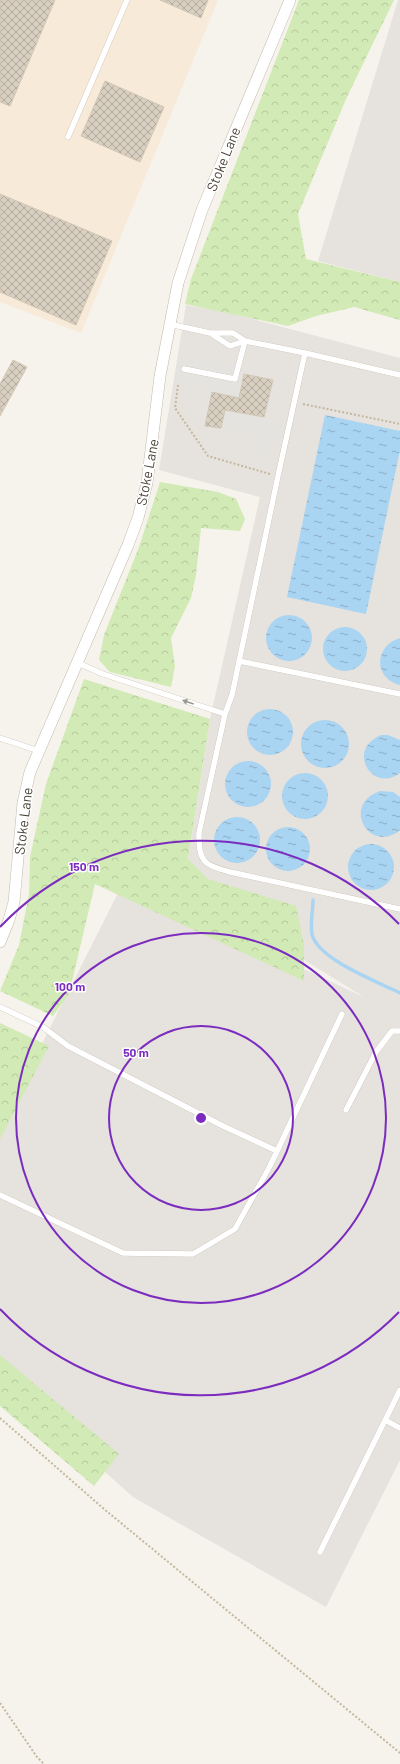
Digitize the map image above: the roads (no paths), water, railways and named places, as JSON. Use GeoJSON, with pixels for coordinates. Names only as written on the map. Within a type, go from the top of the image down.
{"type":"FeatureCollection","features":[{"type":"Feature","properties":{"kind":"street","name":"Stoke Lane"},"geometry":{"type":"LineString","coordinates":[[0,942],[9,920],[14,902],[23,803],[30,772],[128,545],[147,483],[160,376],[178,282],[202,210],[290,0]]}},
{"type":"Feature","properties":{"kind":"lane"},"geometry":{"type":"LineString","coordinates":[[68,137],[127,0]]}},
{"type":"Feature","properties":{"kind":"lane"},"geometry":{"type":"LineString","coordinates":[[169,324],[210,333],[233,333],[245,341],[306,353],[400,375]]}},
{"type":"Feature","properties":{"kind":"lane"},"geometry":{"type":"LineString","coordinates":[[210,333],[230,346],[245,341]]}},
{"type":"Feature","properties":{"kind":"lane"},"geometry":{"type":"LineString","coordinates":[[184,369],[235,379],[245,341]]}},
{"type":"Feature","properties":{"kind":"lane"},"geometry":{"type":"LineString","coordinates":[[306,353],[278,476],[232,695],[225,714],[199,833],[198,848],[202,859],[211,867],[400,909]]}},
{"type":"Feature","properties":{"kind":"lane"},"geometry":{"type":"LineString","coordinates":[[239,661],[400,694]]}},
{"type":"Feature","properties":{"kind":"lane"},"geometry":{"type":"LineString","coordinates":[[78,663],[104,674],[225,714]]}},
{"type":"Feature","properties":{"kind":"lane"},"geometry":{"type":"LineString","coordinates":[[0,738],[39,752]]}},
{"type":"Feature","properties":{"kind":"lane"},"geometry":{"type":"LineString","coordinates":[[0,1008],[43,1027],[68,1046],[223,1126],[277,1151]]}},
{"type":"Feature","properties":{"kind":"lane"},"geometry":{"type":"LineString","coordinates":[[0,1195],[123,1253],[193,1254],[235,1229],[277,1151],[342,1014]]}},
{"type":"Feature","properties":{"kind":"lane"},"geometry":{"type":"LineString","coordinates":[[346,1110],[376,1052],[392,1031],[400,1031]]}},
{"type":"Feature","properties":{"kind":"lane"},"geometry":{"type":"LineString","coordinates":[[320,1552],[400,1390]]}},
{"type":"Feature","properties":{"kind":"lane"},"geometry":{"type":"LineString","coordinates":[[385,1420],[400,1428]]}},
{"type":"Feature","properties":{"kind":"water"},"geometry":{"type":"Polygon","coordinates":[[[325,415],[400,431],[400,450],[366,614],[287,597],[325,415]]]}},
{"type":"Feature","properties":{"kind":"water"},"geometry":{"type":"Polygon","coordinates":[[[289,615],[302,619],[308,625],[312,638],[308,651],[302,657],[289,661],[276,657],[270,651],[266,638],[270,625],[276,619],[289,615]]]}},
{"type":"Feature","properties":{"kind":"water"},"geometry":{"type":"Polygon","coordinates":[[[345,627],[357,631],[363,637],[367,649],[363,661],[357,667],[345,671],[333,667],[327,661],[323,649],[327,637],[333,631],[345,627]]]}},
{"type":"Feature","properties":{"kind":"water"},"geometry":{"type":"Polygon","coordinates":[[[400,638],[400,685],[391,681],[385,676],[381,669],[380,662],[381,655],[385,648],[391,642],[400,638]]]}},
{"type":"Feature","properties":{"kind":"water"},"geometry":{"type":"Polygon","coordinates":[[[265,709],[275,709],[283,713],[289,719],[293,727],[293,737],[289,745],[283,751],[275,755],[265,755],[257,751],[251,745],[247,737],[247,727],[251,719],[257,713],[265,709]]]}},
{"type":"Feature","properties":{"kind":"water"},"geometry":{"type":"Polygon","coordinates":[[[325,720],[334,722],[342,727],[347,735],[349,744],[347,753],[342,761],[334,766],[325,768],[316,766],[308,761],[303,753],[301,744],[303,735],[308,727],[316,722],[325,720]]]}},
{"type":"Feature","properties":{"kind":"water"},"geometry":{"type":"Polygon","coordinates":[[[381,735],[388,735],[400,740],[400,773],[390,778],[381,778],[373,774],[367,768],[364,759],[365,750],[370,742],[381,735]]]}},
{"type":"Feature","properties":{"kind":"water"},"geometry":{"type":"Polygon","coordinates":[[[248,761],[261,765],[267,771],[271,784],[267,797],[261,803],[248,807],[235,803],[229,797],[225,784],[229,771],[235,765],[248,761]]]}},
{"type":"Feature","properties":{"kind":"water"},"geometry":{"type":"Polygon","coordinates":[[[305,773],[318,777],[324,783],[328,796],[324,809],[318,815],[305,819],[292,815],[286,809],[282,796],[286,783],[292,777],[305,773]]]}},
{"type":"Feature","properties":{"kind":"water"},"geometry":{"type":"Polygon","coordinates":[[[380,791],[393,792],[400,797],[400,830],[389,836],[379,836],[370,832],[364,825],[361,816],[362,807],[368,798],[380,791]]]}},
{"type":"Feature","properties":{"kind":"water"},"geometry":{"type":"Polygon","coordinates":[[[237,817],[250,821],[256,827],[260,840],[256,853],[250,859],[237,863],[224,859],[218,853],[214,840],[218,827],[224,821],[237,817]]]}},
{"type":"Feature","properties":{"kind":"water"},"geometry":{"type":"Polygon","coordinates":[[[292,827],[297,828],[304,833],[309,840],[309,858],[304,865],[297,870],[284,871],[279,870],[272,865],[267,858],[266,845],[267,840],[272,833],[279,828],[292,827]]]}},
{"type":"Feature","properties":{"kind":"water"},"geometry":{"type":"Polygon","coordinates":[[[371,844],[384,848],[390,854],[394,867],[390,880],[384,886],[371,890],[358,886],[352,880],[348,867],[352,854],[358,848],[371,844]]]}},
{"type":"Feature","properties":{"kind":"waterway"},"geometry":{"type":"LineString","coordinates":[[313,900],[311,930],[316,943],[336,961],[400,993]]}}]}
